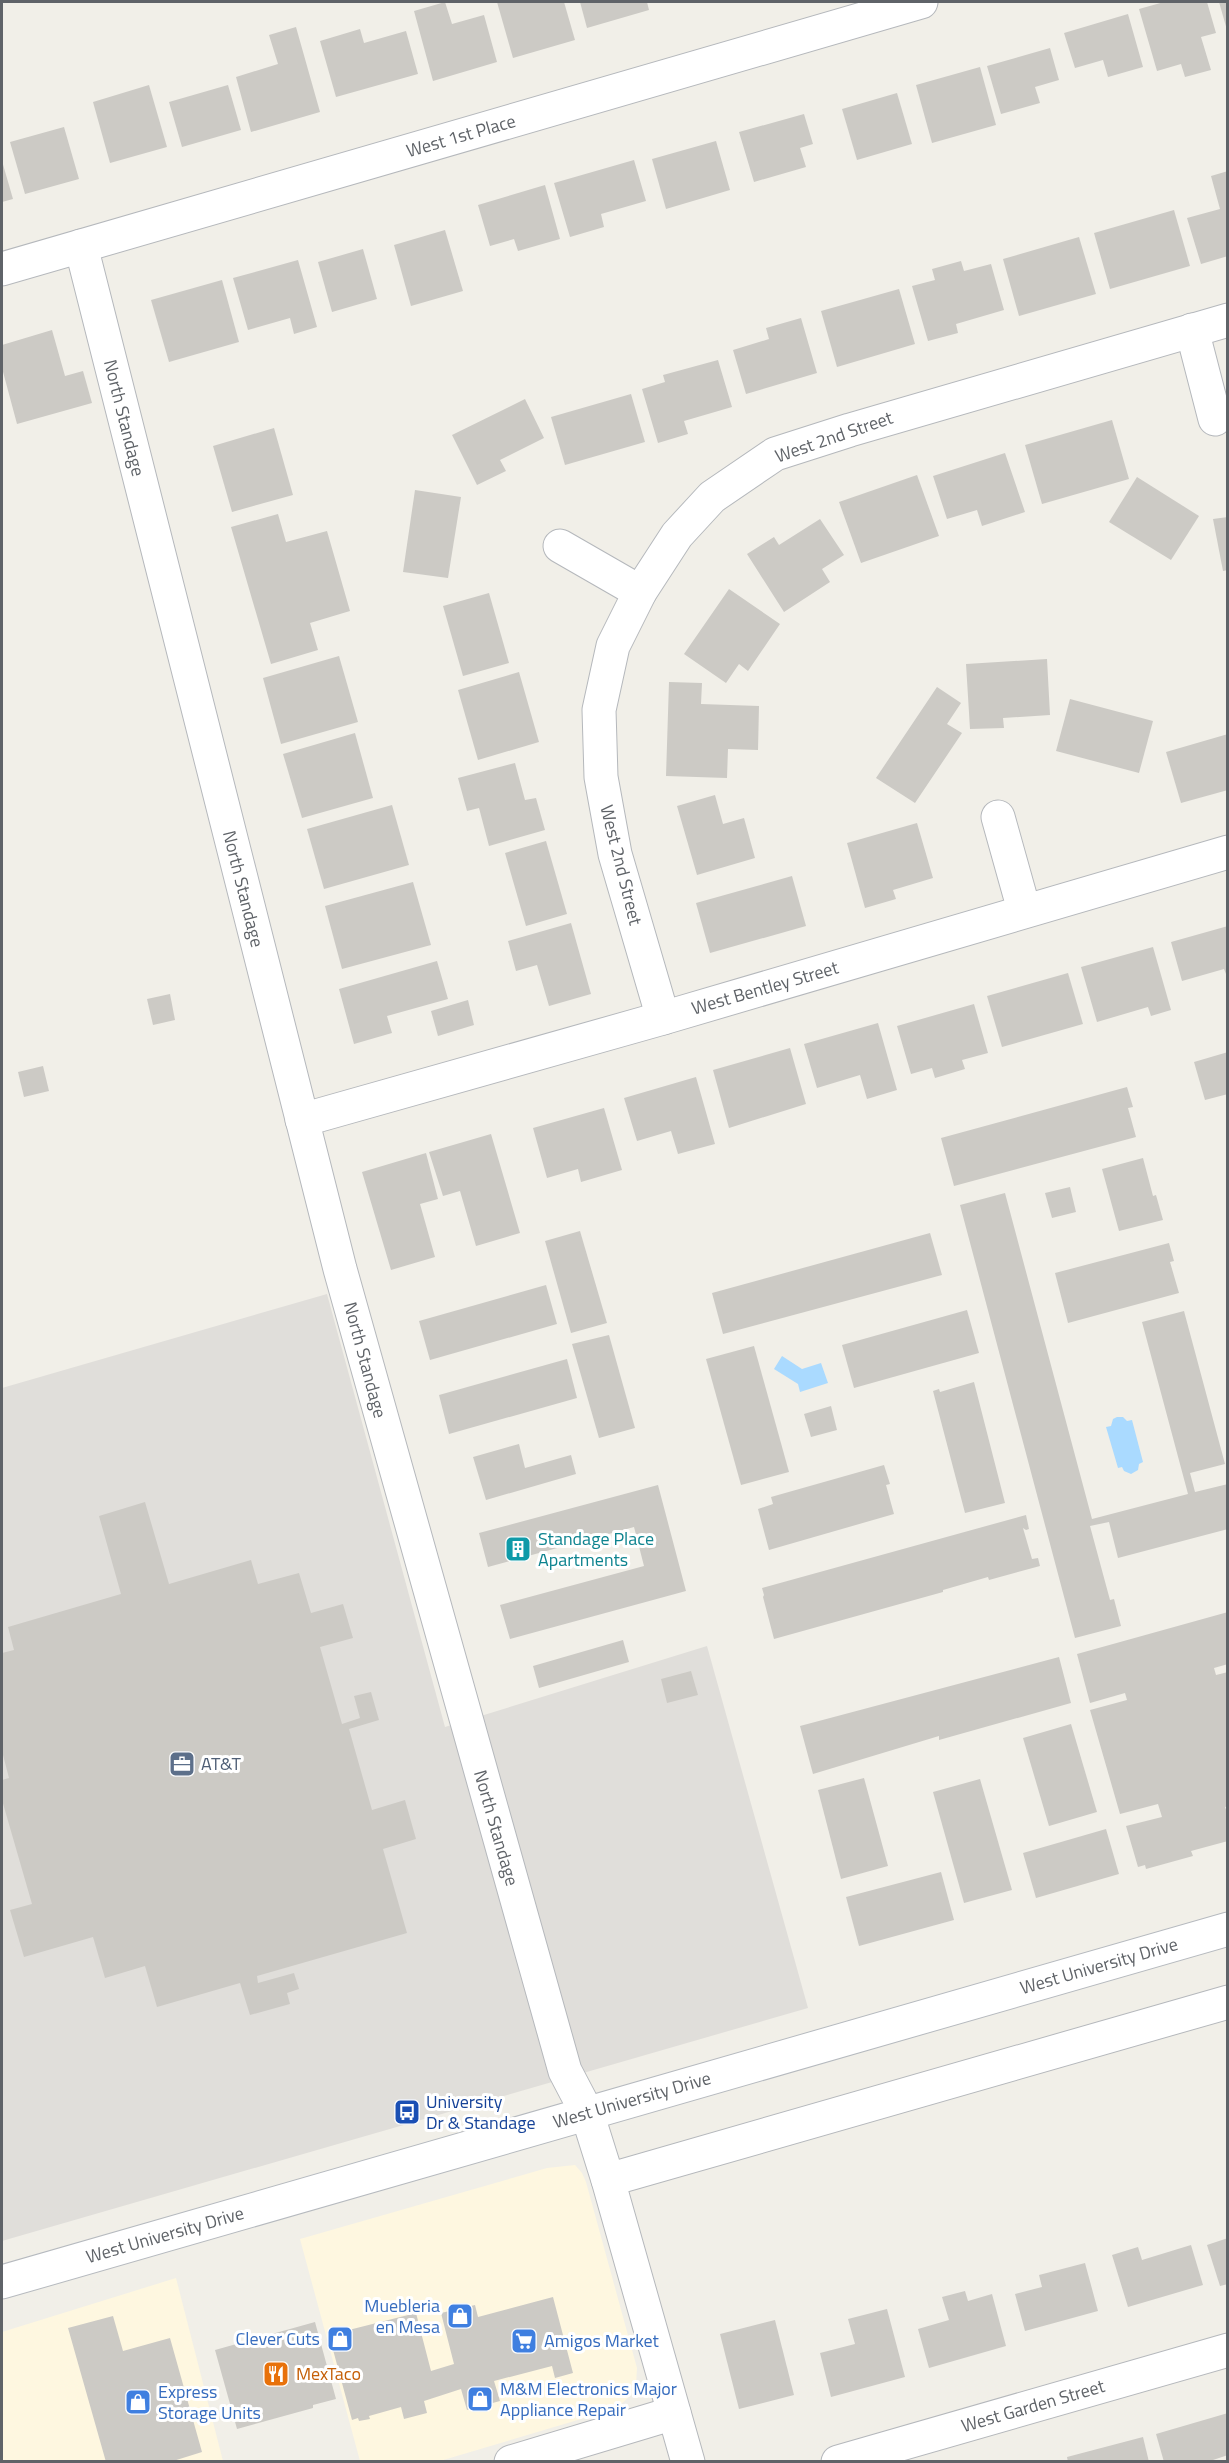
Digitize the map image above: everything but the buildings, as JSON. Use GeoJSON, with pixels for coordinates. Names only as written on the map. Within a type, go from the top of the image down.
{"type":"FeatureCollection","features":[{"type":"Feature","properties":{"kind":"street","name":"West 1st Place"},"geometry":{"type":"LineString","coordinates":[[2,269],[921,2]]}},
{"type":"Feature","properties":{"kind":"street","name":"North Standage"},"geometry":{"type":"LineString","coordinates":[[81,246],[361,1348],[565,2071],[586,2112],[608,2180],[688,2462]]}},
{"type":"Feature","properties":{"kind":"street","name":"West 2nd Street"},"geometry":{"type":"LineString","coordinates":[[663,1018],[615,854],[601,777],[599,710],[613,646],[640,592],[677,535],[712,497],[775,454],[861,426],[1227,320]]}},
{"type":"Feature","properties":{"kind":"street"},"geometry":{"type":"LineString","coordinates":[[1192,330],[1215,419]]}},
{"type":"Feature","properties":{"kind":"street"},"geometry":{"type":"LineString","coordinates":[[560,546],[640,592]]}},
{"type":"Feature","properties":{"kind":"street"},"geometry":{"type":"LineString","coordinates":[[998,817],[1024,910]]}},
{"type":"Feature","properties":{"kind":"street","name":"West Bentley Street"},"geometry":{"type":"LineString","coordinates":[[302,1120],[663,1018],[1227,852]]}},
{"type":"Feature","properties":{"kind":"street","name":"West University Drive"},"geometry":{"type":"LineString","coordinates":[[2,2282],[1227,1929]]}},
{"type":"Feature","properties":{"kind":"street"},"geometry":{"type":"LineString","coordinates":[[608,2180],[1227,2002]]}},
{"type":"Feature","properties":{"kind":"street","name":"West Garden Street"},"geometry":{"type":"LineString","coordinates":[[838,2462],[1227,2350]]}},
{"type":"Feature","properties":{"kind":"street"},"geometry":{"type":"LineString","coordinates":[[511,2462],[674,2414]]}},
{"type":"Feature","properties":{"kind":"shaded area"},"geometry":{"type":"Polygon","coordinates":[[[327,1294],[445,1727],[707,1646],[808,2008],[2,2241],[2,1388],[327,1294]]]}},
{"type":"Feature","properties":{"kind":"shaded area"},"geometry":{"type":"Polygon","coordinates":[[[575,2165],[586,2182],[637,2368],[636,2385],[630,2396],[618,2407],[608,2411],[440,2461],[360,2461],[300,2239],[547,2168],[575,2165]]]}},
{"type":"Feature","properties":{"kind":"shaded area"},"geometry":{"type":"Polygon","coordinates":[[[176,2278],[223,2461],[2,2462],[2,2332],[176,2278]]]}},
{"type":"Feature","properties":{"kind":"water"},"geometry":{"type":"Polygon","coordinates":[[[782,1356],[802,1369],[821,1363],[828,1383],[800,1392],[798,1384],[774,1369],[782,1356]]]}},
{"type":"Feature","properties":{"kind":"water"},"geometry":{"type":"Polygon","coordinates":[[[1123,1417],[1127,1421],[1132,1420],[1143,1462],[1139,1464],[1138,1470],[1131,1474],[1124,1471],[1122,1467],[1118,1468],[1106,1427],[1111,1426],[1113,1419],[1123,1417]]]}},
{"type":"Feature","properties":{"kind":"place","name":"Standage Place Apartments"},"geometry":{"type":"Point","coordinates":[518,1549]}},
{"type":"Feature","properties":{"kind":"place","name":"AT&T"},"geometry":{"type":"Point","coordinates":[182,1764]}},
{"type":"Feature","properties":{"kind":"place","name":"University Dr & Standage"},"geometry":{"type":"Point","coordinates":[407,2112]}},
{"type":"Feature","properties":{"kind":"place","name":"Muebleria en Mesa"},"geometry":{"type":"Point","coordinates":[460,2316]}},
{"type":"Feature","properties":{"kind":"place","name":"Clever Cuts"},"geometry":{"type":"Point","coordinates":[340,2339]}},
{"type":"Feature","properties":{"kind":"place","name":"Amigos Market"},"geometry":{"type":"Point","coordinates":[524,2341]}},
{"type":"Feature","properties":{"kind":"place","name":"MexTaco"},"geometry":{"type":"Point","coordinates":[276,2374]}},
{"type":"Feature","properties":{"kind":"place","name":"M&M Electronics Major Appliance Repair"},"geometry":{"type":"Point","coordinates":[480,2399]}},
{"type":"Feature","properties":{"kind":"place","name":"Express Storage Units"},"geometry":{"type":"Point","coordinates":[138,2402]}}]}
